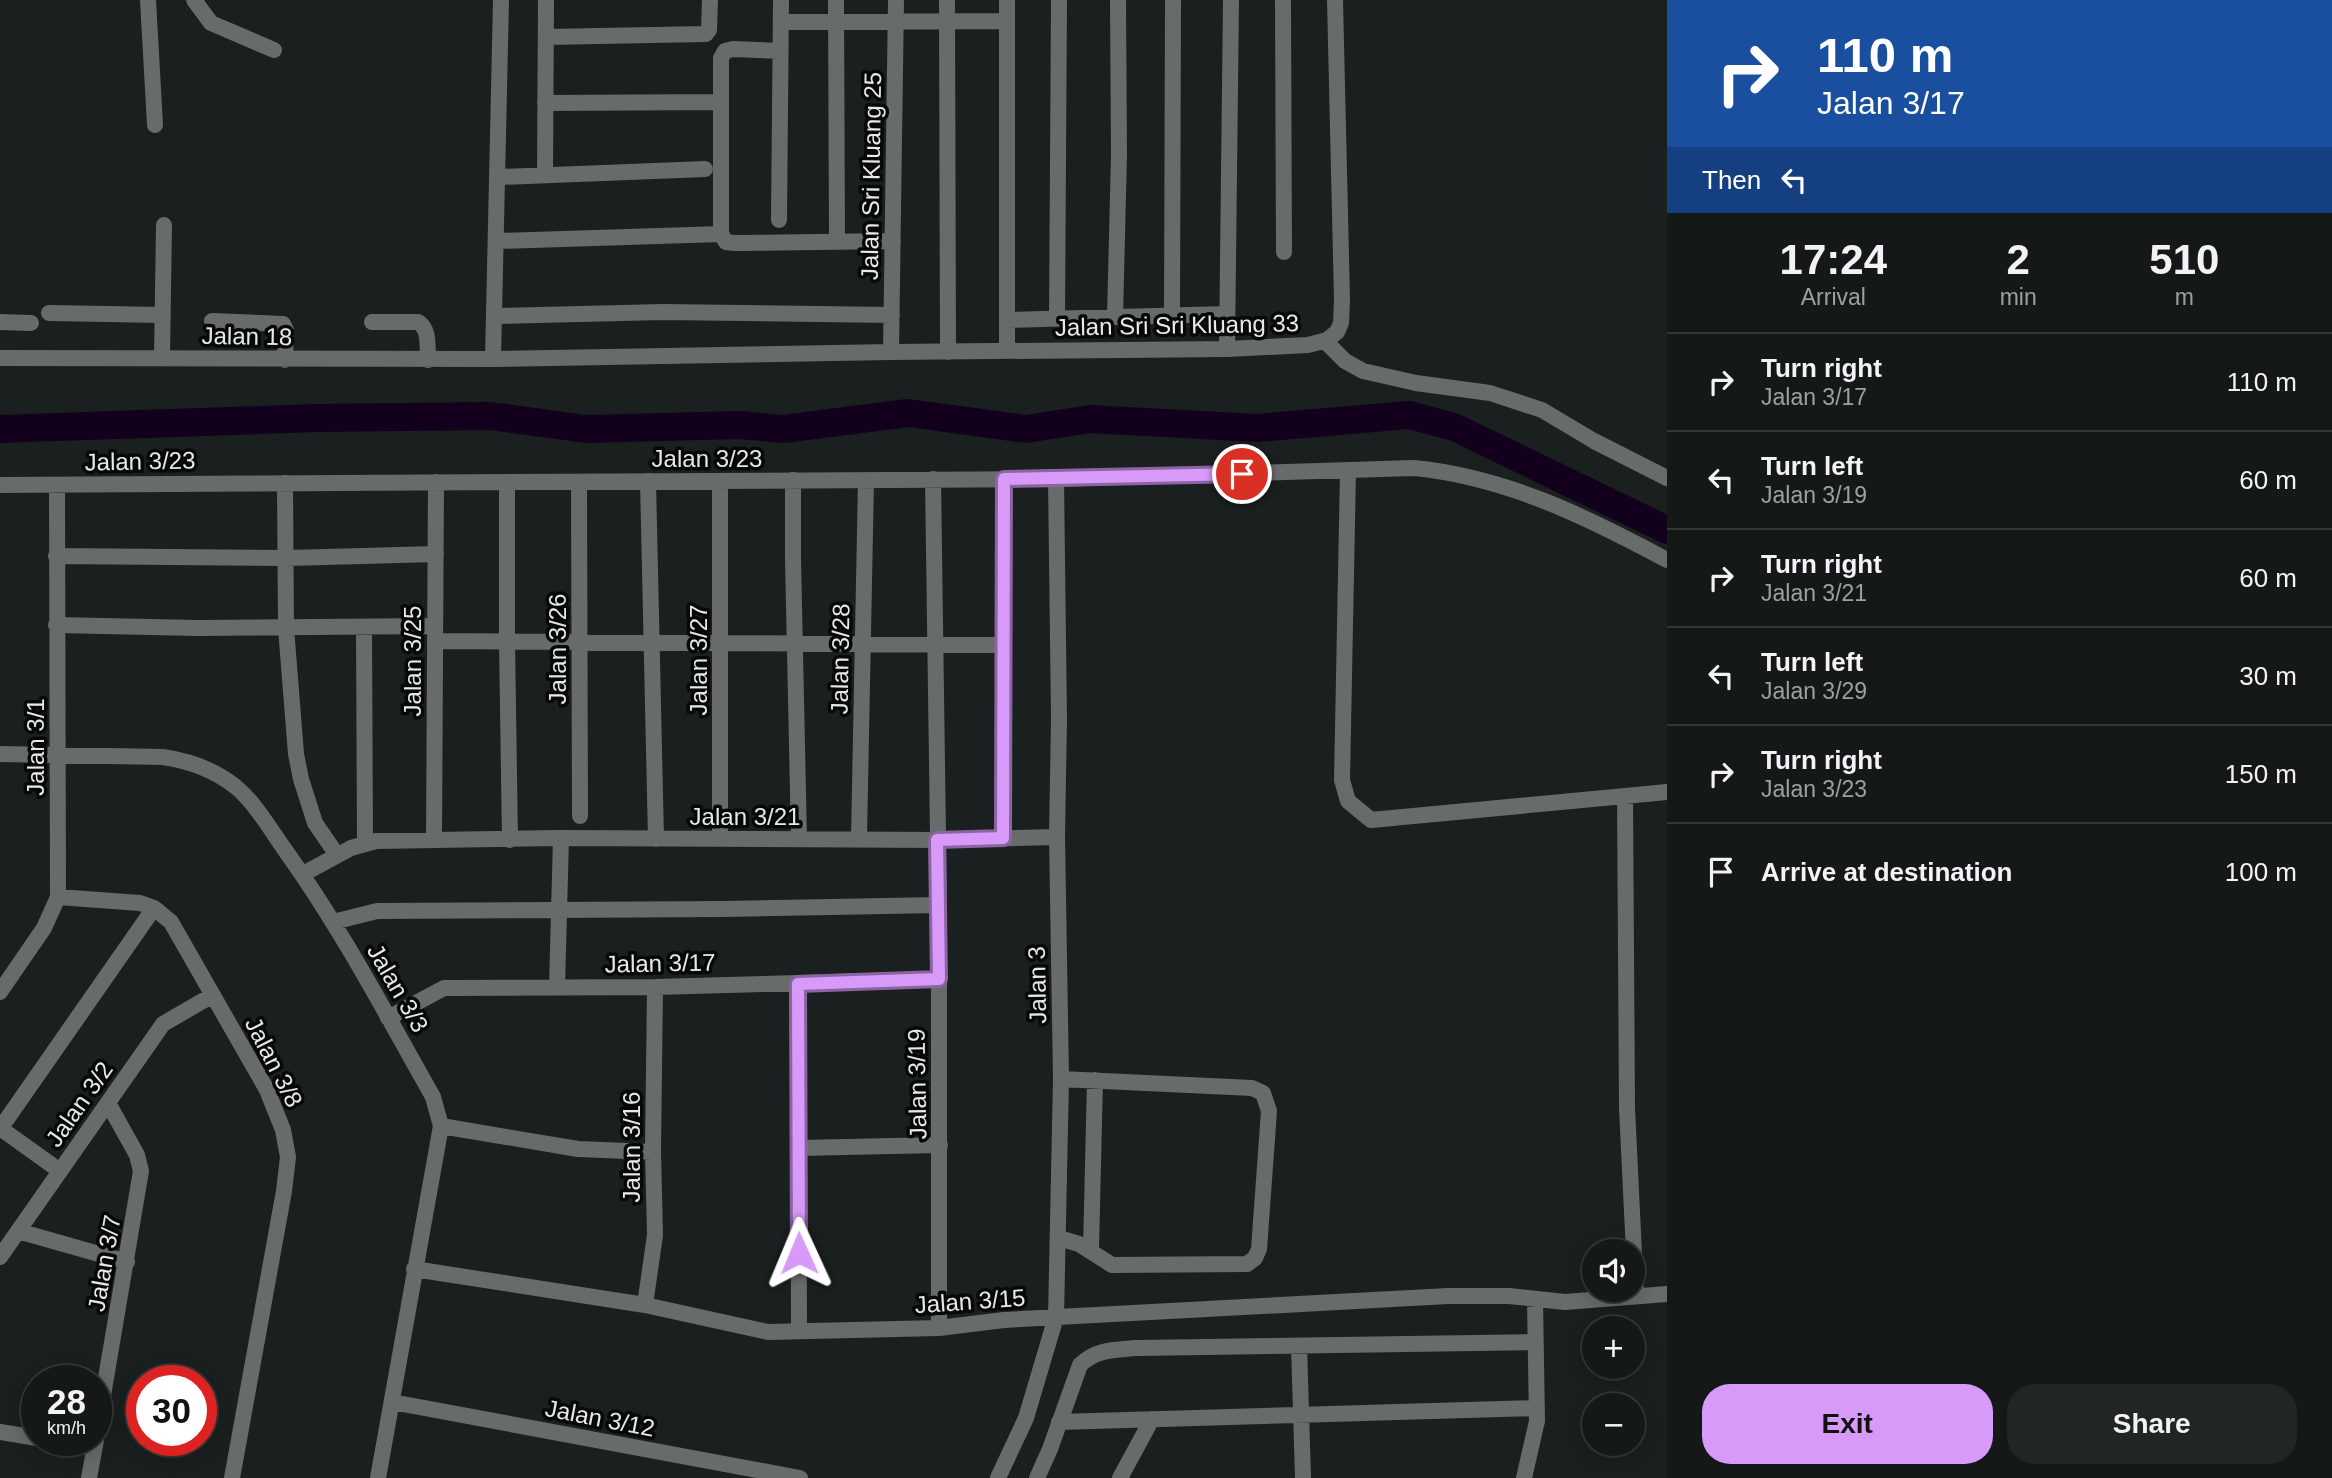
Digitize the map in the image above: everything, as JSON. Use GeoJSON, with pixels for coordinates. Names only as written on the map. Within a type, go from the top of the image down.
{"type":"FeatureCollection","features":[{"type":"Feature","properties":{"kind":"street"},"geometry":{"type":"LineString","coordinates":[[148,0],[155,125]]}},
{"type":"Feature","properties":{"kind":"street"},"geometry":{"type":"LineString","coordinates":[[194,0],[211,23],[274,50]]}},
{"type":"Feature","properties":{"kind":"street"},"geometry":{"type":"LineString","coordinates":[[493,359],[501,0]]}},
{"type":"Feature","properties":{"kind":"street"},"geometry":{"type":"LineString","coordinates":[[545,175],[546,0]]}},
{"type":"Feature","properties":{"kind":"street"},"geometry":{"type":"LineString","coordinates":[[546,37],[706,34],[709,30],[710,0]]}},
{"type":"Feature","properties":{"kind":"street"},"geometry":{"type":"LineString","coordinates":[[779,220],[781,0]]}},
{"type":"Feature","properties":{"kind":"street"},"geometry":{"type":"LineString","coordinates":[[836,0],[837,242]]}},
{"type":"Feature","properties":{"kind":"street","name":"Jalan Sri Kluang 25"},"geometry":{"type":"LineString","coordinates":[[891,352],[896,0]]}},
{"type":"Feature","properties":{"kind":"street"},"geometry":{"type":"LineString","coordinates":[[947,0],[948,352]]}},
{"type":"Feature","properties":{"kind":"street"},"geometry":{"type":"LineString","coordinates":[[1007,0],[1007,351]]}},
{"type":"Feature","properties":{"kind":"street"},"geometry":{"type":"LineString","coordinates":[[1056,318],[1059,0]]}},
{"type":"Feature","properties":{"kind":"street"},"geometry":{"type":"LineString","coordinates":[[1115,317],[1119,155],[1118,0]]}},
{"type":"Feature","properties":{"kind":"street"},"geometry":{"type":"LineString","coordinates":[[1172,316],[1174,0]]}},
{"type":"Feature","properties":{"kind":"street"},"geometry":{"type":"LineString","coordinates":[[1227,349],[1231,0]]}},
{"type":"Feature","properties":{"kind":"street"},"geometry":{"type":"LineString","coordinates":[[1283,0],[1284,253]]}},
{"type":"Feature","properties":{"kind":"street","name":"Jalan Sri Sri Kluang 33"},"geometry":{"type":"LineString","coordinates":[[493,359],[1227,349],[1308,345],[1325,341],[1337,332],[1341,323],[1342,299],[1335,0]]}},
{"type":"Feature","properties":{"kind":"street"},"geometry":{"type":"LineString","coordinates":[[781,22],[1007,21]]}},
{"type":"Feature","properties":{"kind":"street"},"geometry":{"type":"LineString","coordinates":[[780,51],[733,49],[725,51],[721,58],[721,234],[726,242],[735,243],[893,241]]}},
{"type":"Feature","properties":{"kind":"street"},"geometry":{"type":"LineString","coordinates":[[545,103],[721,102]]}},
{"type":"Feature","properties":{"kind":"street"},"geometry":{"type":"LineString","coordinates":[[499,177],[705,169]]}},
{"type":"Feature","properties":{"kind":"street"},"geometry":{"type":"LineString","coordinates":[[162,358],[164,225]]}},
{"type":"Feature","properties":{"kind":"street"},"geometry":{"type":"LineString","coordinates":[[497,241],[721,234]]}},
{"type":"Feature","properties":{"kind":"street"},"geometry":{"type":"LineString","coordinates":[[496,316],[663,312],[892,315]]}},
{"type":"Feature","properties":{"kind":"street"},"geometry":{"type":"LineString","coordinates":[[49,313],[163,315]]}},
{"type":"Feature","properties":{"kind":"street"},"geometry":{"type":"LineString","coordinates":[[1007,320],[1227,314]]}},
{"type":"Feature","properties":{"kind":"street"},"geometry":{"type":"LineString","coordinates":[[212,321],[283,324],[286,330],[285,360]]}},
{"type":"Feature","properties":{"kind":"street"},"geometry":{"type":"LineString","coordinates":[[372,322],[418,322],[424,325],[428,360]]}},
{"type":"Feature","properties":{"kind":"street"},"geometry":{"type":"LineString","coordinates":[[0,323],[32,323]]}},
{"type":"Feature","properties":{"kind":"street"},"geometry":{"type":"LineString","coordinates":[[1325,341],[1345,361],[1363,371],[1416,383],[1490,393],[1542,410],[1594,441],[1667,478]]}},
{"type":"Feature","properties":{"kind":"street","name":"Jalan 18"},"geometry":{"type":"LineString","coordinates":[[0,358],[493,359]]}},
{"type":"Feature","properties":{"kind":"street","name":"Jalan 3/23"},"geometry":{"type":"LineString","coordinates":[[0,485],[1056,480],[1414,468],[1491,482],[1522,492],[1564,508],[1667,560]]}},
{"type":"Feature","properties":{"kind":"street"},"geometry":{"type":"LineString","coordinates":[[1348,471],[1342,780],[1348,801],[1371,820],[1667,792]]}},
{"type":"Feature","properties":{"kind":"street"},"geometry":{"type":"LineString","coordinates":[[1003,838],[1004,479]]}},
{"type":"Feature","properties":{"kind":"street"},"geometry":{"type":"LineString","coordinates":[[793,480],[799,839]]}},
{"type":"Feature","properties":{"kind":"street","name":"Jalan 3/28"},"geometry":{"type":"LineString","coordinates":[[859,838],[866,480]]}},
{"type":"Feature","properties":{"kind":"street","name":"Jalan 3/19"},"geometry":{"type":"LineString","coordinates":[[933,480],[939,905],[939,1328]]}},
{"type":"Feature","properties":{"kind":"street","name":"Jalan 3"},"geometry":{"type":"LineString","coordinates":[[998,1478],[1026,1418],[1056,1317],[1061,1079],[1056,480]]}},
{"type":"Feature","properties":{"kind":"street","name":"Jalan 3/26"},"geometry":{"type":"LineString","coordinates":[[579,481],[580,816]]}},
{"type":"Feature","properties":{"kind":"street"},"geometry":{"type":"LineString","coordinates":[[648,481],[656,839]]}},
{"type":"Feature","properties":{"kind":"street","name":"Jalan 3/27"},"geometry":{"type":"LineString","coordinates":[[720,481],[720,839]]}},
{"type":"Feature","properties":{"kind":"street","name":"Jalan 3/25"},"geometry":{"type":"LineString","coordinates":[[433,840],[436,482]]}},
{"type":"Feature","properties":{"kind":"street"},"geometry":{"type":"LineString","coordinates":[[507,482],[510,840]]}},
{"type":"Feature","properties":{"kind":"street"},"geometry":{"type":"LineString","coordinates":[[285,483],[286,628],[296,754],[315,823],[337,855]]}},
{"type":"Feature","properties":{"kind":"street","name":"Jalan 3/1"},"geometry":{"type":"LineString","coordinates":[[0,992],[44,928],[58,897],[57,485]]}},
{"type":"Feature","properties":{"kind":"street"},"geometry":{"type":"LineString","coordinates":[[56,556],[287,558],[436,554]]}},
{"type":"Feature","properties":{"kind":"street"},"geometry":{"type":"LineString","coordinates":[[56,625],[363,627],[507,642],[1002,645]]}},
{"type":"Feature","properties":{"kind":"street"},"geometry":{"type":"LineString","coordinates":[[303,874],[365,842],[363,627]]}},
{"type":"Feature","properties":{"kind":"street","name":"Jalan 3/3"},"geometry":{"type":"LineString","coordinates":[[0,754],[163,757],[186,760],[208,769],[236,788],[258,811],[303,874],[433,1097],[441,1126],[378,1478]]}},
{"type":"Feature","properties":{"kind":"street"},"geometry":{"type":"LineString","coordinates":[[1625,796],[1626,1108],[1633,1239]]}},
{"type":"Feature","properties":{"kind":"street","name":"Jalan 3/21"},"geometry":{"type":"LineString","coordinates":[[365,842],[561,838],[937,840],[1057,837]]}},
{"type":"Feature","properties":{"kind":"street"},"geometry":{"type":"LineString","coordinates":[[557,986],[561,838]]}},
{"type":"Feature","properties":{"kind":"street"},"geometry":{"type":"LineString","coordinates":[[58,897],[140,903],[154,908],[0,1129],[60,1171]]}},
{"type":"Feature","properties":{"kind":"street"},"geometry":{"type":"LineString","coordinates":[[333,922],[376,911],[939,905]]}},
{"type":"Feature","properties":{"kind":"street","name":"Jalan 3/8"},"geometry":{"type":"LineString","coordinates":[[154,908],[171,922],[267,1090],[283,1130],[288,1157],[232,1478]]}},
{"type":"Feature","properties":{"kind":"street","name":"Jalan 3/17"},"geometry":{"type":"LineString","coordinates":[[388,1018],[444,988],[655,987],[939,979]]}},
{"type":"Feature","properties":{"kind":"street"},"geometry":{"type":"LineString","coordinates":[[798,984],[799,1331]]}},
{"type":"Feature","properties":{"kind":"street","name":"Jalan 3/16"},"geometry":{"type":"LineString","coordinates":[[645,1305],[655,1235],[655,987]]}},
{"type":"Feature","properties":{"kind":"street","name":"Jalan 3/2"},"geometry":{"type":"LineString","coordinates":[[0,1257],[163,1024],[213,995]]}},
{"type":"Feature","properties":{"kind":"street"},"geometry":{"type":"LineString","coordinates":[[1059,1238],[1091,1250],[1112,1265],[1247,1264],[1255,1258],[1259,1249],[1269,1111],[1263,1093],[1252,1088],[1061,1079]]}},
{"type":"Feature","properties":{"kind":"street"},"geometry":{"type":"LineString","coordinates":[[1091,1250],[1095,1080]]}},
{"type":"Feature","properties":{"kind":"street","name":"Jalan 3/7"},"geometry":{"type":"LineString","coordinates":[[108,1103],[137,1155],[141,1171],[109,1365]]}},
{"type":"Feature","properties":{"kind":"street"},"geometry":{"type":"LineString","coordinates":[[441,1126],[578,1149],[653,1152]]}},
{"type":"Feature","properties":{"kind":"street"},"geometry":{"type":"LineString","coordinates":[[798,1148],[940,1145]]}},
{"type":"Feature","properties":{"kind":"street"},"geometry":{"type":"LineString","coordinates":[[18,1231],[127,1262]]}},
{"type":"Feature","properties":{"kind":"street","name":"Jalan 3/15"},"geometry":{"type":"LineString","coordinates":[[414,1269],[645,1305],[768,1332],[939,1328],[1056,1317],[1448,1296],[1509,1296],[1565,1302],[1582,1300]]}},
{"type":"Feature","properties":{"kind":"street","name":"Jalan 3/15"},"geometry":{"type":"LineString","coordinates":[[1645,1295],[1667,1294]]}},
{"type":"Feature","properties":{"kind":"street"},"geometry":{"type":"LineString","coordinates":[[1524,1478],[1537,1421],[1535,1300]]}},
{"type":"Feature","properties":{"kind":"street"},"geometry":{"type":"LineString","coordinates":[[1037,1478],[1080,1365],[1089,1356],[1102,1351],[1136,1348],[1535,1342]]}},
{"type":"Feature","properties":{"kind":"street"},"geometry":{"type":"LineString","coordinates":[[1299,1346],[1303,1478]]}},
{"type":"Feature","properties":{"kind":"street","name":"Jalan 3/12"},"geometry":{"type":"LineString","coordinates":[[392,1402],[800,1478]]}},
{"type":"Feature","properties":{"kind":"street"},"geometry":{"type":"LineString","coordinates":[[1059,1422],[1537,1408]]}},
{"type":"Feature","properties":{"kind":"street"},"geometry":{"type":"LineString","coordinates":[[1120,1478],[1152,1419]]}},
{"type":"Feature","properties":{"kind":"street"},"geometry":{"type":"LineString","coordinates":[[0,1432],[21,1435]]}},
{"type":"Feature","properties":{"kind":"street","name":"Jalan 3/7"},"geometry":{"type":"LineString","coordinates":[[89,1478],[93,1456]]}},
{"type":"Feature","properties":{"kind":"waterway"},"geometry":{"type":"LineString","coordinates":[[0,429],[317,418],[490,416],[586,429],[740,425],[783,429],[908,413],[1026,429],[1090,419],[1257,428],[1409,415],[1454,427],[1667,530]]}},
{"type":"Feature","properties":{"kind":"route"},"geometry":{"type":"LineString","coordinates":[[799,1253],[798,984],[939,979],[937,840],[1003,838],[1004,479],[1242,474]]}}]}
